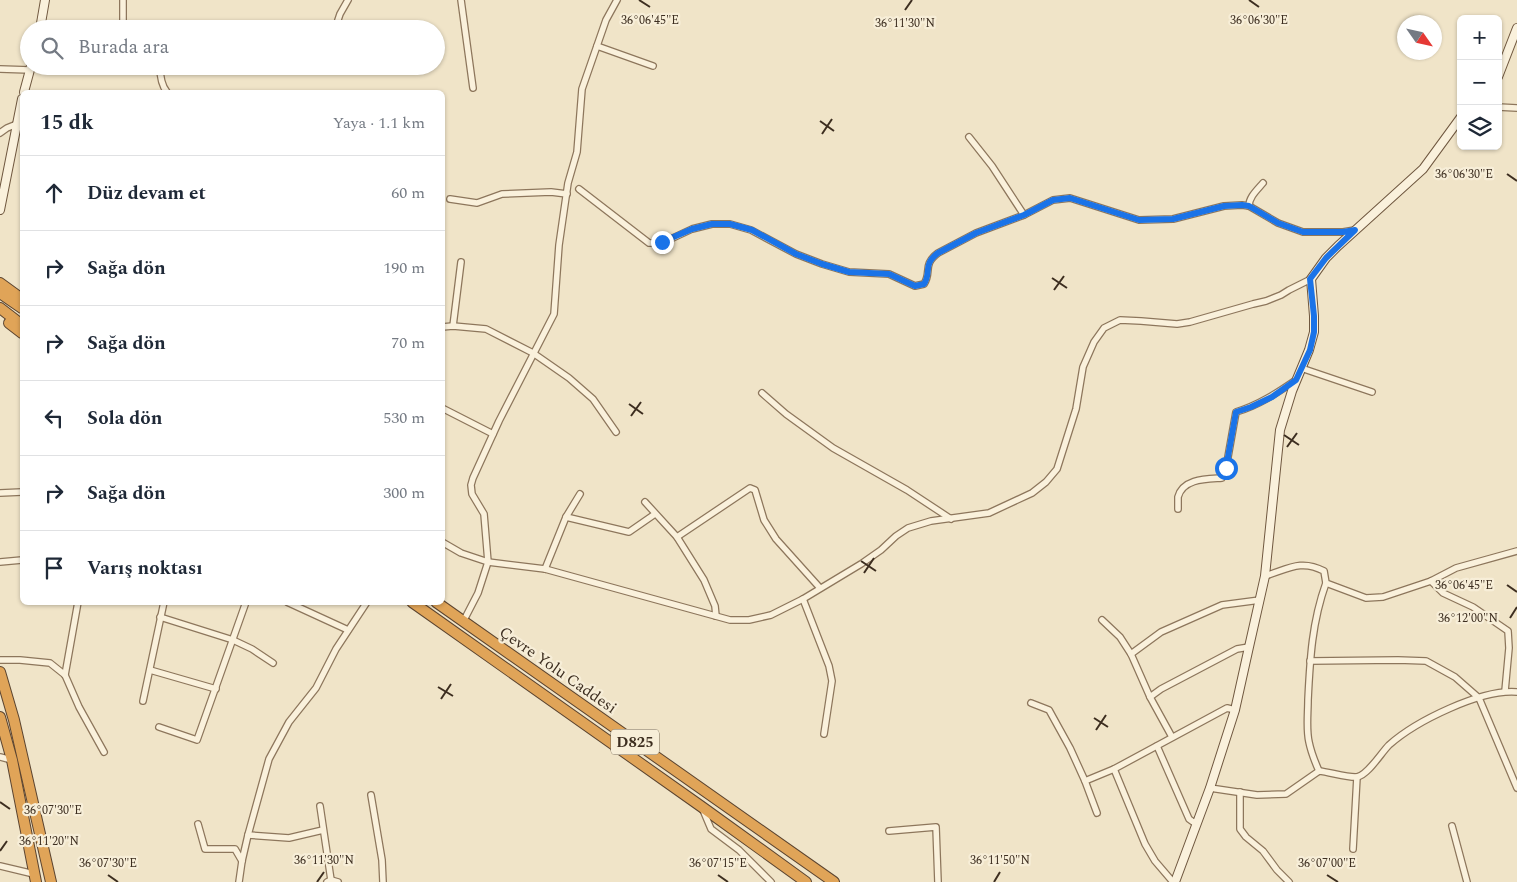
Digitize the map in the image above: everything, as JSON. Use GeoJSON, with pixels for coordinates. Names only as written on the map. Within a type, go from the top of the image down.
{"type":"FeatureCollection","features":[{"type":"Feature","properties":{"kind":"highway"},"geometry":{"type":"LineString","coordinates":[[0,284],[20,298]]}},
{"type":"Feature","properties":{"kind":"highway"},"geometry":{"type":"LineString","coordinates":[[0,293],[20,307]]}},
{"type":"Feature","properties":{"kind":"highway"},"geometry":{"type":"LineString","coordinates":[[0,308],[20,323]]}},
{"type":"Feature","properties":{"kind":"highway"},"geometry":{"type":"LineString","coordinates":[[0,317],[20,332]]}},
{"type":"Feature","properties":{"kind":"highway","name":"Çevre Yolu Caddesi"},"geometry":{"type":"LineString","coordinates":[[416,605],[806,882]]}},
{"type":"Feature","properties":{"kind":"highway","name":"Çevre Yolu Caddesi"},"geometry":{"type":"LineString","coordinates":[[440,605],[834,882]]}},
{"type":"Feature","properties":{"kind":"highway"},"geometry":{"type":"LineString","coordinates":[[0,672],[14,720],[51,882]]}},
{"type":"Feature","properties":{"kind":"highway"},"geometry":{"type":"LineString","coordinates":[[0,716],[12,760],[35,878]]}},
{"type":"Feature","properties":{"kind":"street"},"geometry":{"type":"LineString","coordinates":[[42,20],[46,0]]}},
{"type":"Feature","properties":{"kind":"street"},"geometry":{"type":"LineString","coordinates":[[122,20],[123,0]]}},
{"type":"Feature","properties":{"kind":"street"},"geometry":{"type":"LineString","coordinates":[[338,20],[348,0]]}},
{"type":"Feature","properties":{"kind":"street"},"geometry":{"type":"LineString","coordinates":[[461,0],[473,88]]}},
{"type":"Feature","properties":{"kind":"street"},"geometry":{"type":"LineString","coordinates":[[463,622],[478,593],[488,562],[484,514],[472,494],[471,485],[493,434],[554,314],[559,245],[568,183],[577,152],[582,89],[606,20],[617,0]]}},
{"type":"Feature","properties":{"kind":"street"},"geometry":{"type":"LineString","coordinates":[[1502,67],[1517,28]]}},
{"type":"Feature","properties":{"kind":"street"},"geometry":{"type":"LineString","coordinates":[[597,46],[653,66]]}},
{"type":"Feature","properties":{"kind":"street"},"geometry":{"type":"LineString","coordinates":[[0,68],[20,68]]}},
{"type":"Feature","properties":{"kind":"street"},"geometry":{"type":"LineString","coordinates":[[24,90],[28,75]]}},
{"type":"Feature","properties":{"kind":"street"},"geometry":{"type":"LineString","coordinates":[[160,75],[166,90]]}},
{"type":"Feature","properties":{"kind":"street"},"geometry":{"type":"LineString","coordinates":[[1502,107],[1517,108]]}},
{"type":"Feature","properties":{"kind":"street"},"geometry":{"type":"LineString","coordinates":[[0,210],[20,109]]}},
{"type":"Feature","properties":{"kind":"street"},"geometry":{"type":"LineString","coordinates":[[445,544],[461,553],[488,562],[545,569],[730,620],[749,620],[771,615],[803,599],[861,564],[908,528],[931,521],[989,513],[1032,493],[1046,482],[1057,469],[1076,410],[1083,367],[1094,342],[1104,328],[1120,320],[1177,324],[1190,322],[1266,301],[1310,279],[1326,258],[1355,230],[1423,170],[1457,123]]}},
{"type":"Feature","properties":{"kind":"street"},"geometry":{"type":"LineString","coordinates":[[0,133],[17,124]]}},
{"type":"Feature","properties":{"kind":"street"},"geometry":{"type":"LineString","coordinates":[[969,137],[992,166],[1024,215]]}},
{"type":"Feature","properties":{"kind":"street"},"geometry":{"type":"LineString","coordinates":[[1249,206],[1249,201],[1253,194],[1263,183]]}},
{"type":"Feature","properties":{"kind":"street"},"geometry":{"type":"LineString","coordinates":[[579,189],[649,243],[662,242],[692,229],[712,224],[730,224],[752,230],[796,254],[822,264],[849,272],[889,274],[915,286],[924,284],[927,264],[938,253],[976,233],[1024,215],[1053,200],[1070,198],[1139,220],[1173,219],[1238,204],[1249,206],[1278,223],[1303,232],[1343,232],[1355,230]]}},
{"type":"Feature","properties":{"kind":"street"},"geometry":{"type":"LineString","coordinates":[[450,199],[477,203],[502,194],[542,192],[566,194]]}},
{"type":"Feature","properties":{"kind":"street"},"geometry":{"type":"LineString","coordinates":[[453,326],[460,262]]}},
{"type":"Feature","properties":{"kind":"street"},"geometry":{"type":"LineString","coordinates":[[1114,769],[1155,861],[1174,882],[1210,788],[1235,710],[1250,647],[1265,576],[1280,430],[1296,380],[1310,350],[1314,332],[1310,279]]}},
{"type":"Feature","properties":{"kind":"street"},"geometry":{"type":"LineString","coordinates":[[445,327],[486,329],[533,354],[569,378],[592,399],[616,432]]}},
{"type":"Feature","properties":{"kind":"street"},"geometry":{"type":"LineString","coordinates":[[1301,368],[1372,392]]}},
{"type":"Feature","properties":{"kind":"street"},"geometry":{"type":"LineString","coordinates":[[1178,509],[1179,495],[1186,485],[1197,479],[1222,478],[1226,468],[1236,412],[1272,397],[1296,380]]}},
{"type":"Feature","properties":{"kind":"street"},"geometry":{"type":"LineString","coordinates":[[762,393],[786,414],[834,448],[951,518]]}},
{"type":"Feature","properties":{"kind":"street"},"geometry":{"type":"LineString","coordinates":[[445,410],[493,434]]}},
{"type":"Feature","properties":{"kind":"street"},"geometry":{"type":"LineString","coordinates":[[676,537],[750,488],[755,490],[764,520],[776,539],[820,588]]}},
{"type":"Feature","properties":{"kind":"street"},"geometry":{"type":"LineString","coordinates":[[0,493],[20,492]]}},
{"type":"Feature","properties":{"kind":"street"},"geometry":{"type":"LineString","coordinates":[[545,569],[566,517],[580,494]]}},
{"type":"Feature","properties":{"kind":"street"},"geometry":{"type":"LineString","coordinates":[[645,502],[676,537],[704,580],[715,606],[716,616]]}},
{"type":"Feature","properties":{"kind":"street"},"geometry":{"type":"LineString","coordinates":[[566,517],[628,532],[655,514]]}},
{"type":"Feature","properties":{"kind":"street"},"geometry":{"type":"LineString","coordinates":[[1326,583],[1366,598],[1383,597],[1430,581],[1456,568],[1517,551]]}},
{"type":"Feature","properties":{"kind":"street"},"geometry":{"type":"LineString","coordinates":[[0,562],[20,560]]}},
{"type":"Feature","properties":{"kind":"street"},"geometry":{"type":"LineString","coordinates":[[1265,576],[1302,564],[1314,565],[1324,571],[1326,583],[1319,602],[1313,629],[1307,734],[1311,751],[1320,771]]}},
{"type":"Feature","properties":{"kind":"street"},"geometry":{"type":"LineString","coordinates":[[1430,581],[1443,593],[1472,608],[1508,631],[1509,648],[1505,691]]}},
{"type":"Feature","properties":{"kind":"street"},"geometry":{"type":"LineString","coordinates":[[803,599],[829,666],[832,681],[824,734]]}},
{"type":"Feature","properties":{"kind":"street"},"geometry":{"type":"LineString","coordinates":[[1131,654],[1161,632],[1222,605],[1260,600]]}},
{"type":"Feature","properties":{"kind":"street"},"geometry":{"type":"LineString","coordinates":[[65,675],[77,605]]}},
{"type":"Feature","properties":{"kind":"street"},"geometry":{"type":"LineString","coordinates":[[143,701],[163,605]]}},
{"type":"Feature","properties":{"kind":"street"},"geometry":{"type":"LineString","coordinates":[[159,727],[197,740],[245,605]]}},
{"type":"Feature","properties":{"kind":"street"},"geometry":{"type":"LineString","coordinates":[[294,605],[348,630]]}},
{"type":"Feature","properties":{"kind":"street"},"geometry":{"type":"LineString","coordinates":[[240,882],[242,861],[248,835],[272,751],[289,722],[316,688],[348,630],[365,605]]}},
{"type":"Feature","properties":{"kind":"street"},"geometry":{"type":"LineString","coordinates":[[160,617],[233,640],[273,662]]}},
{"type":"Feature","properties":{"kind":"street"},"geometry":{"type":"LineString","coordinates":[[1102,620],[1120,636],[1131,654],[1150,697],[1172,737]]}},
{"type":"Feature","properties":{"kind":"street"},"geometry":{"type":"LineString","coordinates":[[1150,697],[1161,689],[1237,649],[1250,647]]}},
{"type":"Feature","properties":{"kind":"street"},"geometry":{"type":"LineString","coordinates":[[0,660],[50,663],[65,675],[79,707],[104,752]]}},
{"type":"Feature","properties":{"kind":"street"},"geometry":{"type":"LineString","coordinates":[[1310,661],[1426,660],[1455,677],[1479,698],[1517,788]]}},
{"type":"Feature","properties":{"kind":"street"},"geometry":{"type":"LineString","coordinates":[[150,670],[216,689]]}},
{"type":"Feature","properties":{"kind":"street"},"geometry":{"type":"LineString","coordinates":[[1210,788],[1256,795],[1286,794],[1320,771],[1357,777],[1366,773],[1388,747],[1403,734],[1423,721],[1479,698],[1505,691],[1517,692]]}},
{"type":"Feature","properties":{"kind":"street"},"geometry":{"type":"LineString","coordinates":[[1031,703],[1049,710],[1070,748],[1085,781],[1096,813]]}},
{"type":"Feature","properties":{"kind":"street"},"geometry":{"type":"LineString","coordinates":[[1085,781],[1114,769],[1227,708],[1235,710]]}},
{"type":"Feature","properties":{"kind":"street"},"geometry":{"type":"LineString","coordinates":[[1157,746],[1189,819],[1196,824]]}},
{"type":"Feature","properties":{"kind":"street"},"geometry":{"type":"LineString","coordinates":[[0,757],[12,760]]}},
{"type":"Feature","properties":{"kind":"street"},"geometry":{"type":"LineString","coordinates":[[1353,849],[1357,777]]}},
{"type":"Feature","properties":{"kind":"street"},"geometry":{"type":"LineString","coordinates":[[1240,792],[1240,829],[1246,837],[1263,851],[1289,882]]}},
{"type":"Feature","properties":{"kind":"street"},"geometry":{"type":"LineString","coordinates":[[371,795],[382,860],[383,882]]}},
{"type":"Feature","properties":{"kind":"street"},"geometry":{"type":"LineString","coordinates":[[320,806],[329,881],[338,882]]}},
{"type":"Feature","properties":{"kind":"street"},"geometry":{"type":"LineString","coordinates":[[702,807],[711,830],[739,850],[771,882]]}},
{"type":"Feature","properties":{"kind":"street"},"geometry":{"type":"LineString","coordinates":[[198,824],[205,849],[235,849],[242,861]]}},
{"type":"Feature","properties":{"kind":"street"},"geometry":{"type":"LineString","coordinates":[[1452,826],[1467,882]]}},
{"type":"Feature","properties":{"kind":"street"},"geometry":{"type":"LineString","coordinates":[[889,832],[936,827],[938,882]]}},
{"type":"Feature","properties":{"kind":"street"},"geometry":{"type":"LineString","coordinates":[[248,835],[289,838],[323,830]]}},
{"type":"Feature","properties":{"kind":"street"},"geometry":{"type":"LineString","coordinates":[[0,866],[35,878]]}},
{"type":"Feature","properties":{"kind":"route"},"geometry":{"type":"LineString","coordinates":[[662,242],[692,229],[712,224],[730,224],[752,230],[796,254],[822,264],[849,272],[889,274],[915,286],[924,284],[927,264],[938,253],[976,233],[1024,215],[1053,200],[1070,198],[1139,220],[1173,219],[1238,204],[1249,206],[1278,223],[1303,232],[1343,232],[1355,230],[1326,258],[1310,279],[1314,332],[1310,350],[1296,380],[1272,397],[1236,412],[1226,468]]}}]}
